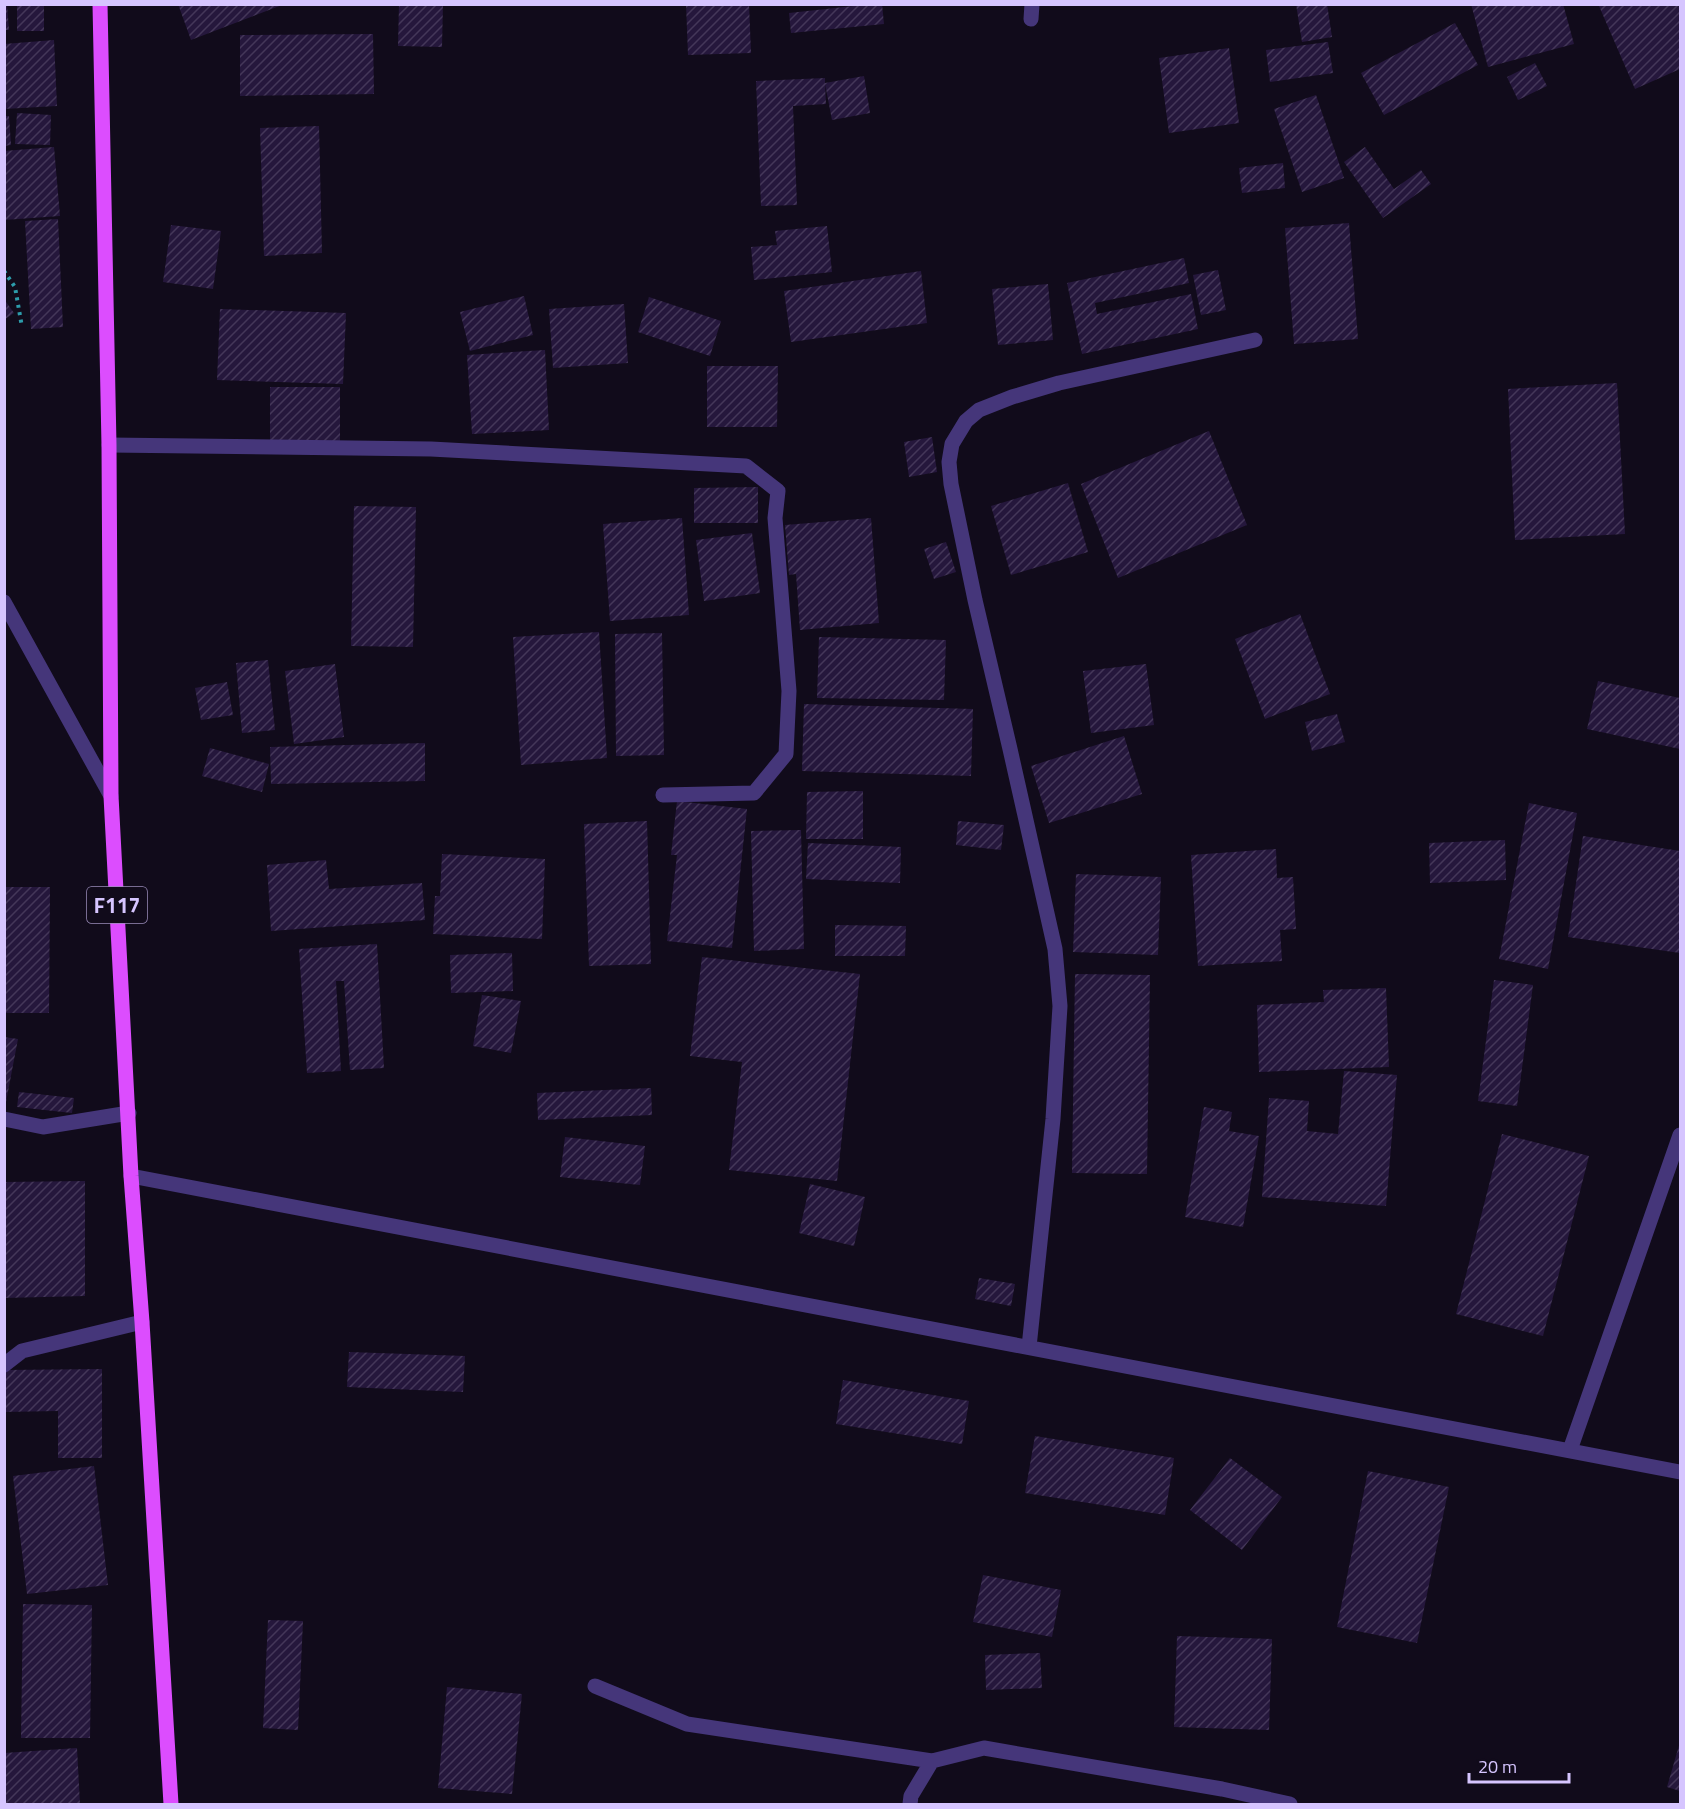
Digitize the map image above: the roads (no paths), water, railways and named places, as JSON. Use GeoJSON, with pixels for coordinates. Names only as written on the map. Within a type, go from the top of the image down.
{"type":"FeatureCollection","features":[{"type":"Feature","properties":{"kind":"main road","name":"F117"},"geometry":{"type":"LineString","coordinates":[[100,4],[109,446],[111,796],[131,1176],[171,1804]]}},
{"type":"Feature","properties":{"kind":"street"},"geometry":{"type":"LineString","coordinates":[[1029,1347],[1053,1119],[1060,1006],[1054,949],[951,484],[949,462],[951,444],[966,421],[979,410],[1012,397],[1080,378],[1255,340]]}},
{"type":"Feature","properties":{"kind":"street"},"geometry":{"type":"LineString","coordinates":[[109,446],[430,449],[746,465],[778,491],[775,518],[789,691],[786,754],[754,793],[663,795]]}},
{"type":"Feature","properties":{"kind":"street"},"geometry":{"type":"LineString","coordinates":[[6,608],[111,796]]}},
{"type":"Feature","properties":{"kind":"street"},"geometry":{"type":"LineString","coordinates":[[4,1119],[43,1127],[129,1113]]}},
{"type":"Feature","properties":{"kind":"street"},"geometry":{"type":"LineString","coordinates":[[1570,1450],[1680,1135]]}},
{"type":"Feature","properties":{"kind":"street"},"geometry":{"type":"LineString","coordinates":[[131,1176],[1680,1472]]}},
{"type":"Feature","properties":{"kind":"street"},"geometry":{"type":"LineString","coordinates":[[4,1365],[22,1351],[142,1322]]}},
{"type":"Feature","properties":{"kind":"street"},"geometry":{"type":"LineString","coordinates":[[595,1686],[687,1724],[932,1761],[984,1748],[1222,1789],[1290,1804]]}},
{"type":"Feature","properties":{"kind":"street"},"geometry":{"type":"LineString","coordinates":[[910,1804],[911,1796],[932,1761]]}}]}
